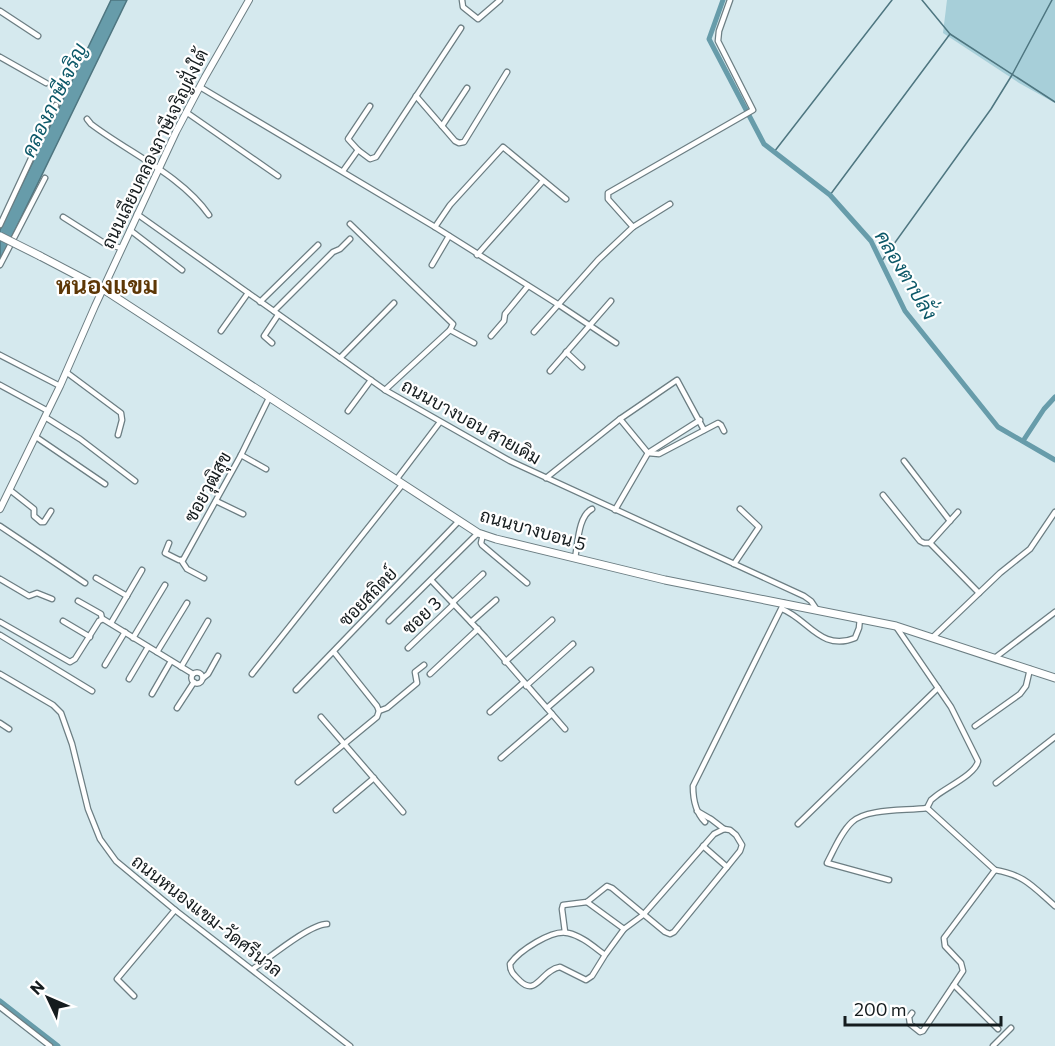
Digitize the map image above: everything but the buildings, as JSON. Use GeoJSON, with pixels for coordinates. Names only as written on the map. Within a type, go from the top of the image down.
{"type":"FeatureCollection","features":[{"type":"Feature","properties":{"kind":"main road","name":"ถนนบางบอน 5"},"geometry":{"type":"LineString","coordinates":[[0,236],[103,289],[458,522],[481,534],[665,580],[783,606],[817,610],[896,626],[1055,678]]}},
{"type":"Feature","properties":{"kind":"street","name":"ถนนเลียบคลองภาษีเจริญฝั่งใต้"},"geometry":{"type":"LineString","coordinates":[[0,509],[2,499],[10,490],[47,414],[137,214],[186,112],[249,0]]}},
{"type":"Feature","properties":{"kind":"street"},"geometry":{"type":"LineString","coordinates":[[462,0],[463,7],[478,19],[500,0]]}},
{"type":"Feature","properties":{"kind":"street"},"geometry":{"type":"LineString","coordinates":[[633,227],[608,199],[608,193],[750,112],[718,41],[719,31],[730,0]]}},
{"type":"Feature","properties":{"kind":"street"},"geometry":{"type":"LineString","coordinates":[[0,11],[38,36]]}},
{"type":"Feature","properties":{"kind":"street"},"geometry":{"type":"LineString","coordinates":[[370,106],[348,140],[370,159],[376,157],[461,28]]}},
{"type":"Feature","properties":{"kind":"street"},"geometry":{"type":"LineString","coordinates":[[0,57],[46,83]]}},
{"type":"Feature","properties":{"kind":"street"},"geometry":{"type":"LineString","coordinates":[[416,96],[455,141],[464,142],[507,72]]}},
{"type":"Feature","properties":{"kind":"street"},"geometry":{"type":"LineString","coordinates":[[200,87],[435,227],[616,343]]}},
{"type":"Feature","properties":{"kind":"street"},"geometry":{"type":"LineString","coordinates":[[442,126],[467,88]]}},
{"type":"Feature","properties":{"kind":"street"},"geometry":{"type":"LineString","coordinates":[[0,225],[56,105]]}},
{"type":"Feature","properties":{"kind":"street"},"geometry":{"type":"LineString","coordinates":[[186,112],[278,176]]}},
{"type":"Feature","properties":{"kind":"street"},"geometry":{"type":"LineString","coordinates":[[87,119],[196,198],[209,215]]}},
{"type":"Feature","properties":{"kind":"street"},"geometry":{"type":"LineString","coordinates":[[435,227],[450,205],[503,147],[566,199]]}},
{"type":"Feature","properties":{"kind":"street"},"geometry":{"type":"LineString","coordinates":[[343,171],[358,150]]}},
{"type":"Feature","properties":{"kind":"street"},"geometry":{"type":"LineString","coordinates":[[0,265],[45,178]]}},
{"type":"Feature","properties":{"kind":"street"},"geometry":{"type":"LineString","coordinates":[[477,255],[543,182]]}},
{"type":"Feature","properties":{"kind":"street"},"geometry":{"type":"LineString","coordinates":[[534,332],[598,260],[633,227],[670,204]]}},
{"type":"Feature","properties":{"kind":"street","name":"ถนนบางบอน สายเดิม"},"geometry":{"type":"LineString","coordinates":[[137,214],[385,390],[510,461],[804,596],[817,610]]}},
{"type":"Feature","properties":{"kind":"street"},"geometry":{"type":"LineString","coordinates":[[63,217],[104,243],[122,248]]}},
{"type":"Feature","properties":{"kind":"street"},"geometry":{"type":"LineString","coordinates":[[350,224],[452,322],[453,327],[385,390]]}},
{"type":"Feature","properties":{"kind":"street"},"geometry":{"type":"LineString","coordinates":[[130,231],[182,270]]}},
{"type":"Feature","properties":{"kind":"street"},"geometry":{"type":"LineString","coordinates":[[432,265],[449,236]]}},
{"type":"Feature","properties":{"kind":"street"},"geometry":{"type":"LineString","coordinates":[[272,343],[264,336],[276,313],[333,252],[340,249],[350,239]]}},
{"type":"Feature","properties":{"kind":"street"},"geometry":{"type":"LineString","coordinates":[[260,302],[318,245]]}},
{"type":"Feature","properties":{"kind":"street"},"geometry":{"type":"LineString","coordinates":[[491,336],[504,321],[505,314],[528,286]]}},
{"type":"Feature","properties":{"kind":"street"},"geometry":{"type":"LineString","coordinates":[[221,331],[248,293]]}},
{"type":"Feature","properties":{"kind":"street"},"geometry":{"type":"LineString","coordinates":[[550,371],[610,301]]}},
{"type":"Feature","properties":{"kind":"street"},"geometry":{"type":"LineString","coordinates":[[340,358],[394,303]]}},
{"type":"Feature","properties":{"kind":"street"},"geometry":{"type":"LineString","coordinates":[[450,330],[474,343]]}},
{"type":"Feature","properties":{"kind":"street"},"geometry":{"type":"LineString","coordinates":[[566,352],[582,368]]}},
{"type":"Feature","properties":{"kind":"street"},"geometry":{"type":"LineString","coordinates":[[0,355],[60,386]]}},
{"type":"Feature","properties":{"kind":"street"},"geometry":{"type":"LineString","coordinates":[[66,372],[121,413],[122,420],[118,435]]}},
{"type":"Feature","properties":{"kind":"street"},"geometry":{"type":"LineString","coordinates":[[348,411],[371,380]]}},
{"type":"Feature","properties":{"kind":"street"},"geometry":{"type":"LineString","coordinates":[[546,478],[620,419],[677,380],[704,430]]}},
{"type":"Feature","properties":{"kind":"street"},"geometry":{"type":"LineString","coordinates":[[0,385],[47,414],[135,481]]}},
{"type":"Feature","properties":{"kind":"street","name":"ซอยวุฒิสุข"},"geometry":{"type":"LineString","coordinates":[[181,560],[185,557],[241,455],[268,398]]}},
{"type":"Feature","properties":{"kind":"street"},"geometry":{"type":"LineString","coordinates":[[620,419],[648,453],[659,454],[718,423],[722,424],[724,431]]}},
{"type":"Feature","properties":{"kind":"street"},"geometry":{"type":"LineString","coordinates":[[615,510],[648,453],[700,420]]}},
{"type":"Feature","properties":{"kind":"street"},"geometry":{"type":"LineString","coordinates":[[252,674],[399,483],[440,422]]}},
{"type":"Feature","properties":{"kind":"street"},"geometry":{"type":"LineString","coordinates":[[36,437],[105,484]]}},
{"type":"Feature","properties":{"kind":"street"},"geometry":{"type":"LineString","coordinates":[[241,455],[266,469]]}},
{"type":"Feature","properties":{"kind":"street"},"geometry":{"type":"LineString","coordinates":[[904,461],[950,521]]}},
{"type":"Feature","properties":{"kind":"street"},"geometry":{"type":"LineString","coordinates":[[10,490],[34,509],[34,516],[41,522],[44,522],[51,511]]}},
{"type":"Feature","properties":{"kind":"street"},"geometry":{"type":"LineString","coordinates":[[883,495],[920,541],[930,543],[979,593]]}},
{"type":"Feature","properties":{"kind":"street"},"geometry":{"type":"LineString","coordinates":[[216,501],[243,514]]}},
{"type":"Feature","properties":{"kind":"street"},"geometry":{"type":"LineString","coordinates":[[575,558],[583,518],[592,509]]}},
{"type":"Feature","properties":{"kind":"street"},"geometry":{"type":"LineString","coordinates":[[734,564],[759,527],[740,509]]}},
{"type":"Feature","properties":{"kind":"street"},"geometry":{"type":"LineString","coordinates":[[930,543],[958,512]]}},
{"type":"Feature","properties":{"kind":"street"},"geometry":{"type":"LineString","coordinates":[[933,637],[1030,549],[1055,512]]}},
{"type":"Feature","properties":{"kind":"street","name":"ซอยสถิตย์"},"geometry":{"type":"LineString","coordinates":[[296,690],[458,522]]}},
{"type":"Feature","properties":{"kind":"street"},"geometry":{"type":"LineString","coordinates":[[0,526],[85,583]]}},
{"type":"Feature","properties":{"kind":"street"},"geometry":{"type":"LineString","coordinates":[[389,621],[481,534]]}},
{"type":"Feature","properties":{"kind":"street"},"geometry":{"type":"LineString","coordinates":[[481,534],[482,545],[527,583]]}},
{"type":"Feature","properties":{"kind":"street"},"geometry":{"type":"LineString","coordinates":[[169,543],[165,553],[181,560],[187,569],[204,578]]}},
{"type":"Feature","properties":{"kind":"street"},"geometry":{"type":"LineString","coordinates":[[111,623],[142,570]]}},
{"type":"Feature","properties":{"kind":"street","name":"ซอย 3"},"geometry":{"type":"LineString","coordinates":[[408,648],[483,574]]}},
{"type":"Feature","properties":{"kind":"street"},"geometry":{"type":"LineString","coordinates":[[96,578],[127,596]]}},
{"type":"Feature","properties":{"kind":"street"},"geometry":{"type":"LineString","coordinates":[[0,579],[28,596],[37,593],[52,599]]}},
{"type":"Feature","properties":{"kind":"street"},"geometry":{"type":"LineString","coordinates":[[431,579],[565,729]]}},
{"type":"Feature","properties":{"kind":"street"},"geometry":{"type":"LineString","coordinates":[[133,638],[165,585]]}},
{"type":"Feature","properties":{"kind":"street"},"geometry":{"type":"LineString","coordinates":[[471,622],[496,600]]}},
{"type":"Feature","properties":{"kind":"street"},"geometry":{"type":"LineString","coordinates":[[78,601],[101,614],[102,619],[180,667],[193,674],[198,672],[203,678]]}},
{"type":"Feature","properties":{"kind":"street"},"geometry":{"type":"LineString","coordinates":[[157,652],[187,603]]}},
{"type":"Feature","properties":{"kind":"street"},"geometry":{"type":"LineString","coordinates":[[724,830],[699,817],[693,800],[693,786],[783,606],[814,634],[840,642],[855,638],[860,618]]}},
{"type":"Feature","properties":{"kind":"street"},"geometry":{"type":"LineString","coordinates":[[996,657],[1055,612]]}},
{"type":"Feature","properties":{"kind":"street"},"geometry":{"type":"LineString","coordinates":[[0,622],[70,662],[75,659],[102,619]]}},
{"type":"Feature","properties":{"kind":"street"},"geometry":{"type":"LineString","coordinates":[[505,662],[552,620]]}},
{"type":"Feature","properties":{"kind":"street"},"geometry":{"type":"LineString","coordinates":[[63,621],[90,638]]}},
{"type":"Feature","properties":{"kind":"street"},"geometry":{"type":"LineString","coordinates":[[180,667],[208,621]]}},
{"type":"Feature","properties":{"kind":"street"},"geometry":{"type":"LineString","coordinates":[[896,626],[958,720],[978,760],[972,772],[931,800],[927,808]]}},
{"type":"Feature","properties":{"kind":"street"},"geometry":{"type":"LineString","coordinates":[[430,674],[477,629]]}},
{"type":"Feature","properties":{"kind":"street"},"geometry":{"type":"LineString","coordinates":[[105,665],[125,632]]}},
{"type":"Feature","properties":{"kind":"street"},"geometry":{"type":"LineString","coordinates":[[0,635],[92,691]]}},
{"type":"Feature","properties":{"kind":"street"},"geometry":{"type":"LineString","coordinates":[[490,712],[573,644]]}},
{"type":"Feature","properties":{"kind":"street"},"geometry":{"type":"LineString","coordinates":[[129,679],[148,647]]}},
{"type":"Feature","properties":{"kind":"street"},"geometry":{"type":"LineString","coordinates":[[297,782],[377,717],[379,711],[334,652]]}},
{"type":"Feature","properties":{"kind":"street"},"geometry":{"type":"LineString","coordinates":[[194,682],[200,683],[218,656]]}},
{"type":"Feature","properties":{"kind":"street"},"geometry":{"type":"LineString","coordinates":[[152,694],[171,661]]}},
{"type":"Feature","properties":{"kind":"street"},"geometry":{"type":"LineString","coordinates":[[379,711],[387,708],[417,683],[415,672],[424,665]]}},
{"type":"Feature","properties":{"kind":"street"},"geometry":{"type":"LineString","coordinates":[[975,726],[1020,694],[1026,686],[1030,669]]}},
{"type":"Feature","properties":{"kind":"street"},"geometry":{"type":"LineString","coordinates":[[547,708],[591,670]]}},
{"type":"Feature","properties":{"kind":"street","name":"ถนนหนองแขม-วัดศรีนวล"},"geometry":{"type":"LineString","coordinates":[[0,674],[53,705],[60,713],[72,744],[88,809],[100,839],[116,861],[175,910],[350,1046]]}},
{"type":"Feature","properties":{"kind":"street"},"geometry":{"type":"LineString","coordinates":[[177,708],[194,682],[193,674]]}},
{"type":"Feature","properties":{"kind":"street"},"geometry":{"type":"LineString","coordinates":[[798,824],[938,688]]}},
{"type":"Feature","properties":{"kind":"street"},"geometry":{"type":"LineString","coordinates":[[501,758],[552,714]]}},
{"type":"Feature","properties":{"kind":"street"},"geometry":{"type":"LineString","coordinates":[[321,717],[403,812]]}},
{"type":"Feature","properties":{"kind":"street"},"geometry":{"type":"LineString","coordinates":[[0,723],[9,729]]}},
{"type":"Feature","properties":{"kind":"street"},"geometry":{"type":"LineString","coordinates":[[996,783],[1055,737]]}},
{"type":"Feature","properties":{"kind":"street"},"geometry":{"type":"LineString","coordinates":[[336,810],[374,778]]}},
{"type":"Feature","properties":{"kind":"street"},"geometry":{"type":"LineString","coordinates":[[889,880],[827,863],[847,828],[859,817],[874,813],[927,808],[993,869],[1025,879],[1055,906]]}},
{"type":"Feature","properties":{"kind":"street"},"geometry":{"type":"LineString","coordinates":[[708,821],[714,834]]}},
{"type":"Feature","properties":{"kind":"street"},"geometry":{"type":"LineString","coordinates":[[565,932],[563,905],[587,902],[607,886],[612,888],[643,915],[665,933],[674,932],[740,851],[742,845],[736,835],[730,830],[714,834],[643,915],[624,929],[589,979],[586,980],[560,967],[549,971],[534,987],[525,986],[510,969],[510,964],[525,948],[565,932],[582,939],[605,955]]}},
{"type":"Feature","properties":{"kind":"street"},"geometry":{"type":"LineString","coordinates":[[703,846],[728,867]]}},
{"type":"Feature","properties":{"kind":"street"},"geometry":{"type":"LineString","coordinates":[[912,1013],[909,1017],[910,1024],[920,1032],[923,1031],[954,985],[963,967],[945,946],[944,938],[993,869]]}},
{"type":"Feature","properties":{"kind":"street"},"geometry":{"type":"LineString","coordinates":[[587,902],[624,929]]}},
{"type":"Feature","properties":{"kind":"street"},"geometry":{"type":"LineString","coordinates":[[134,996],[117,980],[175,910]]}},
{"type":"Feature","properties":{"kind":"street"},"geometry":{"type":"LineString","coordinates":[[253,969],[302,935],[327,924]]}},
{"type":"Feature","properties":{"kind":"street"},"geometry":{"type":"LineString","coordinates":[[954,985],[998,1029]]}},
{"type":"Feature","properties":{"kind":"street"},"geometry":{"type":"LineString","coordinates":[[0,1007],[50,1046]]}},
{"type":"Feature","properties":{"kind":"street"},"geometry":{"type":"LineString","coordinates":[[993,1046],[1011,1028]]}},
{"type":"Feature","properties":{"kind":"street"},"geometry":{"type":"LineString","coordinates":[[336,1046],[341,1041]]}},
{"type":"Feature","properties":{"kind":"shaded area"},"geometry":{"type":"Polygon","coordinates":[[[111,0],[127,0],[0,261],[0,230],[111,0]]]}},
{"type":"Feature","properties":{"kind":"shaded area"},"geometry":{"type":"Polygon","coordinates":[[[947,0],[1055,0],[1055,103],[1019,83],[943,33],[947,0]]]}},
{"type":"Feature","properties":{"kind":"waterway","name":"คลองตาปลั่ง"},"geometry":{"type":"LineString","coordinates":[[723,0],[709,39],[764,144],[830,195],[871,241],[905,311],[998,427],[1055,460]]}},
{"type":"Feature","properties":{"kind":"waterway"},"geometry":{"type":"LineString","coordinates":[[774,152],[892,0]]}},
{"type":"Feature","properties":{"kind":"waterway"},"geometry":{"type":"LineString","coordinates":[[922,0],[950,34],[1055,102]]}},
{"type":"Feature","properties":{"kind":"waterway"},"geometry":{"type":"LineString","coordinates":[[881,262],[991,109],[1052,0]]}},
{"type":"Feature","properties":{"kind":"waterway"},"geometry":{"type":"LineString","coordinates":[[830,195],[950,34]]}},
{"type":"Feature","properties":{"kind":"waterway"},"geometry":{"type":"LineString","coordinates":[[1023,441],[1044,409],[1055,397]]}},
{"type":"Feature","properties":{"kind":"waterway"},"geometry":{"type":"LineString","coordinates":[[0,1001],[58,1046]]}},
{"type":"Feature","properties":{"kind":"district","name":"หนองแขม"},"geometry":{"type":"Point","coordinates":[107,286]}},
{"type":"Feature","properties":{"kind":"water label","name":"คลองภาษีเจริญ"},"geometry":{"type":"Point","coordinates":[54,100]}}]}
